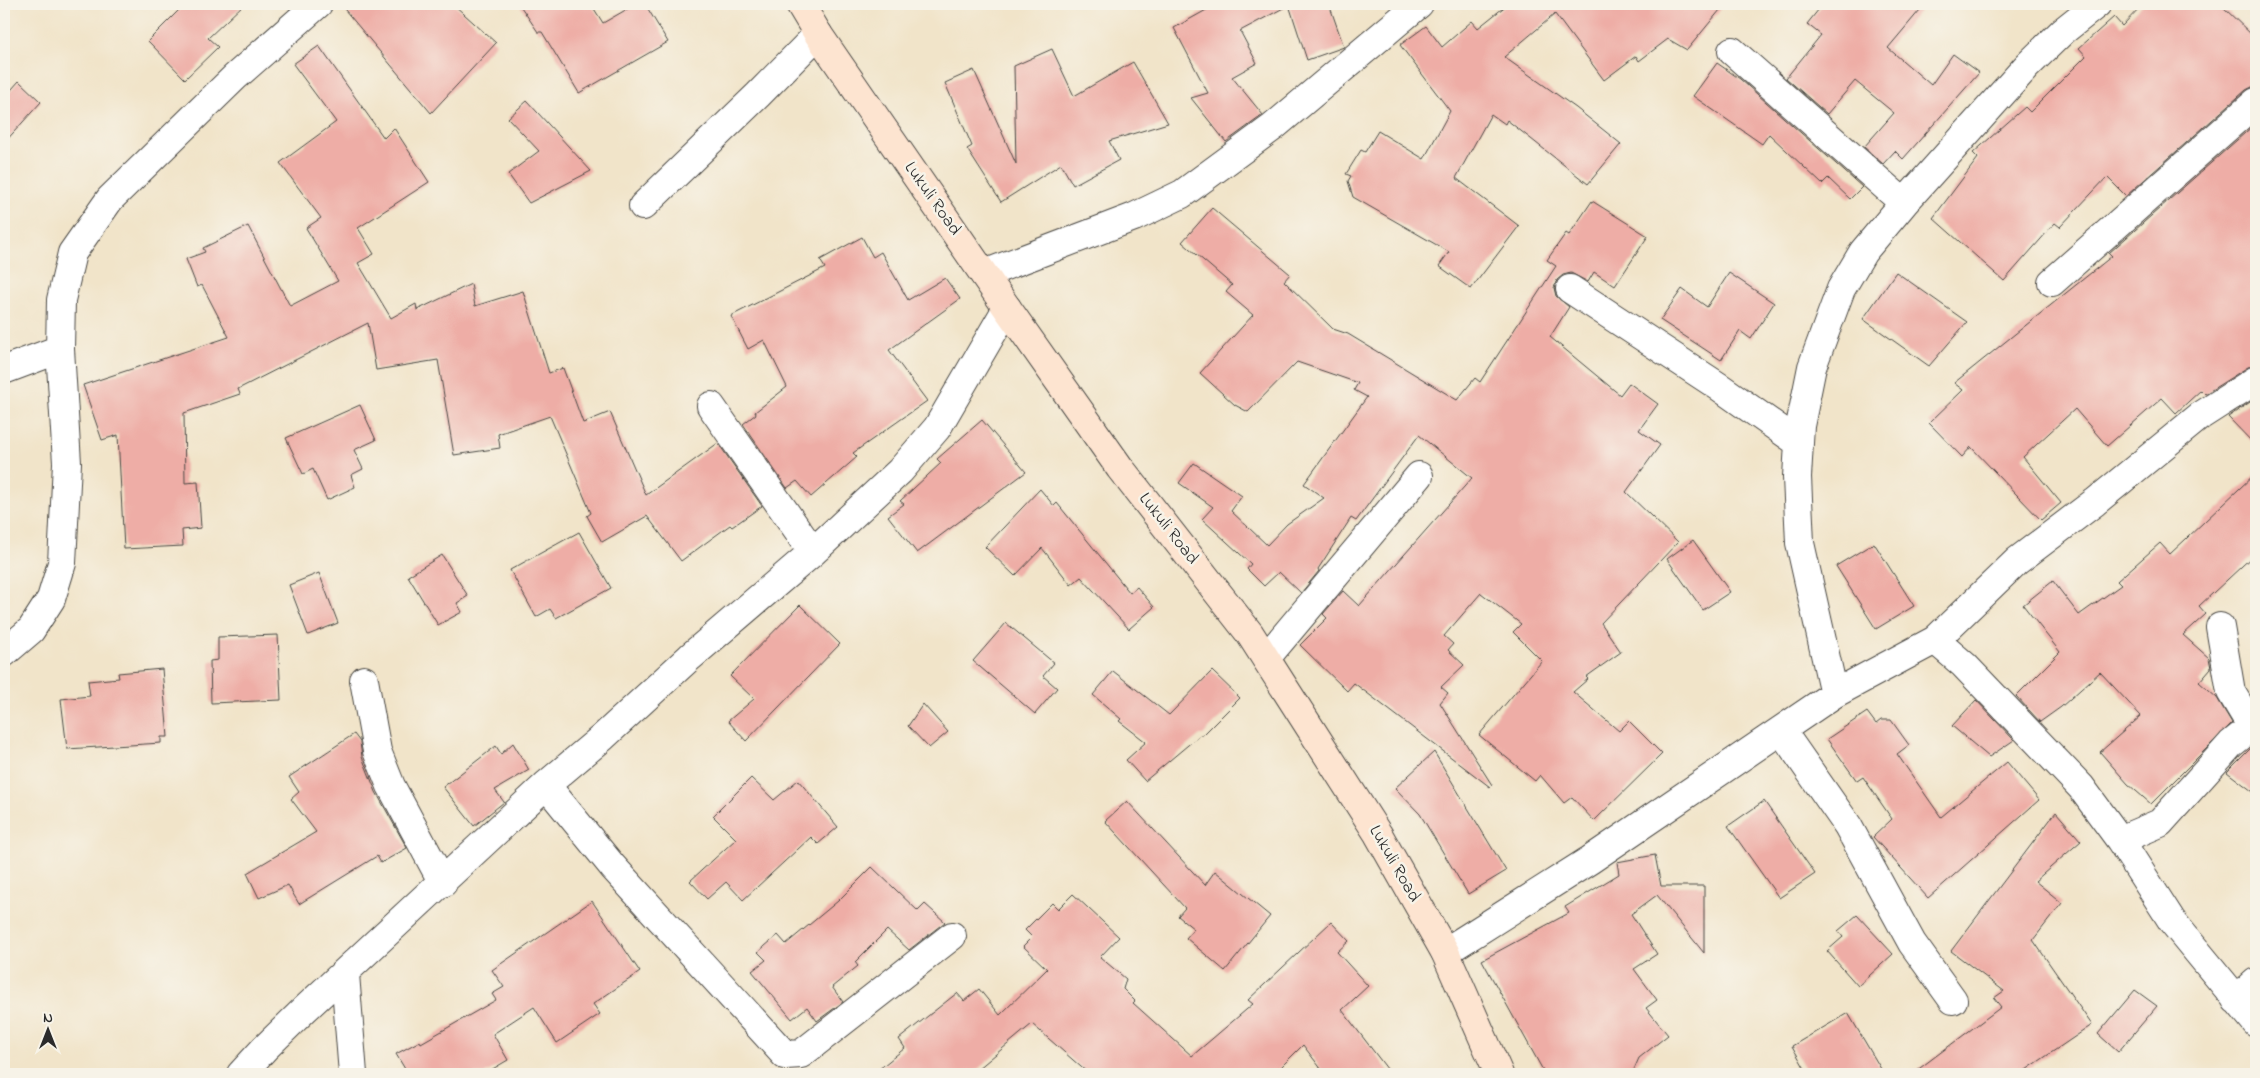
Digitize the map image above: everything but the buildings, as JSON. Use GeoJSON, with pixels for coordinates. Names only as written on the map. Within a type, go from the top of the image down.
{"type":"FeatureCollection","features":[{"type":"Feature","properties":{"kind":"street"},"geometry":{"type":"LineString","coordinates":[[4,653],[31,630],[50,599],[62,563],[67,463],[60,349],[61,300],[72,253],[110,199],[235,77],[318,4]]}},
{"type":"Feature","properties":{"kind":"street","name":"Lukuli Road"},"geometry":{"type":"LineString","coordinates":[[800,4],[818,34],[1120,468],[1250,634],[1266,658],[1378,834],[1445,952],[1500,1074]]}},
{"type":"Feature","properties":{"kind":"street"},"geometry":{"type":"LineString","coordinates":[[984,274],[1134,216],[1182,194],[1273,127],[1419,4]]}},
{"type":"Feature","properties":{"kind":"street"},"geometry":{"type":"LineString","coordinates":[[1834,694],[1800,544],[1797,477],[1800,426],[1812,367],[1841,289],[1863,252],[1904,203],[2027,66],[2063,31],[2097,4]]}},
{"type":"Feature","properties":{"kind":"street"},"geometry":{"type":"LineString","coordinates":[[643,206],[818,34]]}},
{"type":"Feature","properties":{"kind":"street"},"geometry":{"type":"LineString","coordinates":[[1732,52],[1904,203]]}},
{"type":"Feature","properties":{"kind":"street"},"geometry":{"type":"LineString","coordinates":[[2052,282],[2256,102]]}},
{"type":"Feature","properties":{"kind":"street"},"geometry":{"type":"LineString","coordinates":[[1570,289],[1721,388],[1799,443]]}},
{"type":"Feature","properties":{"kind":"street"},"geometry":{"type":"LineString","coordinates":[[241,1074],[265,1048],[546,785],[603,738],[690,657],[814,552],[900,470],[937,428],[1007,308]]}},
{"type":"Feature","properties":{"kind":"street"},"geometry":{"type":"LineString","coordinates":[[4,370],[60,349]]}},
{"type":"Feature","properties":{"kind":"street"},"geometry":{"type":"LineString","coordinates":[[1445,952],[1590,860],[1834,694],[1935,640],[2017,561],[2095,502],[2200,416],[2256,380]]}},
{"type":"Feature","properties":{"kind":"street"},"geometry":{"type":"LineString","coordinates":[[711,406],[814,552]]}},
{"type":"Feature","properties":{"kind":"street"},"geometry":{"type":"LineString","coordinates":[[1266,658],[1419,476]]}},
{"type":"Feature","properties":{"kind":"street"},"geometry":{"type":"LineString","coordinates":[[2120,840],[2160,823],[2231,744],[2252,727],[2231,692],[2220,626]]}},
{"type":"Feature","properties":{"kind":"street"},"geometry":{"type":"LineString","coordinates":[[1935,640],[1964,664],[2081,787],[2120,840],[2172,921],[2256,1023]]}},
{"type":"Feature","properties":{"kind":"street"},"geometry":{"type":"LineString","coordinates":[[364,680],[377,751],[391,786],[443,883]]}},
{"type":"Feature","properties":{"kind":"street"},"geometry":{"type":"LineString","coordinates":[[1781,730],[1848,826],[1912,943],[1954,1000]]}},
{"type":"Feature","properties":{"kind":"street"},"geometry":{"type":"LineString","coordinates":[[546,785],[613,867],[785,1055],[800,1054],[952,936]]}},
{"type":"Feature","properties":{"kind":"street"},"geometry":{"type":"LineString","coordinates":[[345,974],[353,1074]]}},
{"type":"Feature","properties":{"kind":"street"},"geometry":{"type":"LineString","coordinates":[[2236,1000],[2256,982]]}}]}
